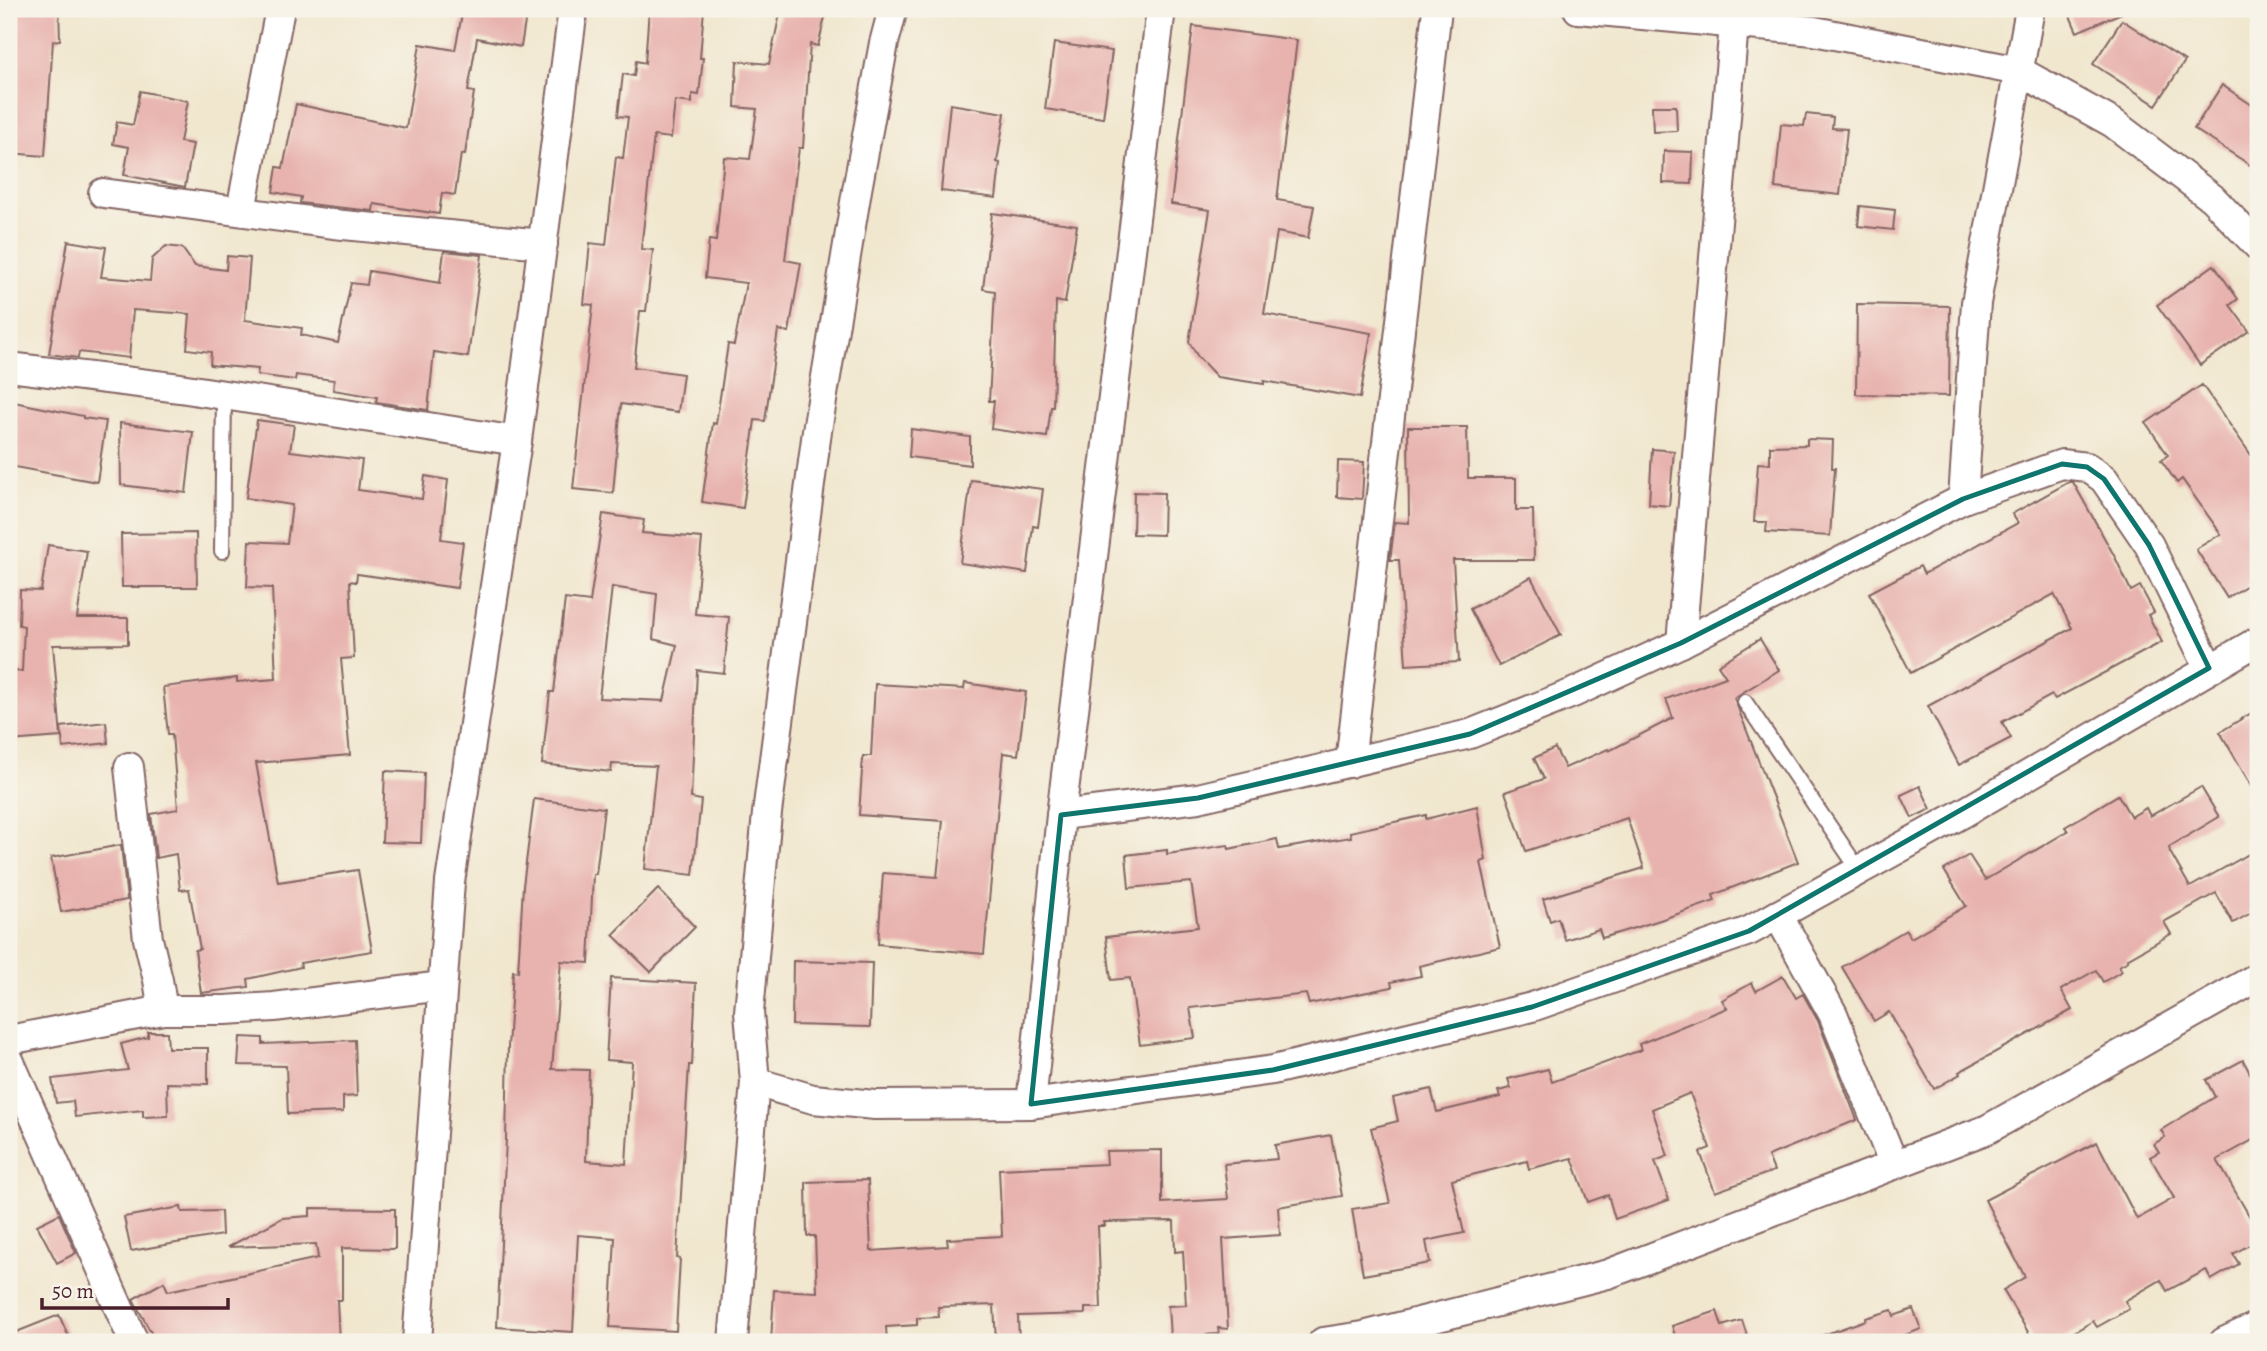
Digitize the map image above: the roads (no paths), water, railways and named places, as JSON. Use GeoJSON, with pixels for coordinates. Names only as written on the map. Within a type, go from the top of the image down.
{"type":"FeatureCollection","features":[{"type":"Feature","properties":{"kind":"street"},"geometry":{"type":"LineString","coordinates":[[241,210],[280,9]]}},
{"type":"Feature","properties":{"kind":"street"},"geometry":{"type":"LineString","coordinates":[[417,1342],[450,882],[517,441],[573,9]]}},
{"type":"Feature","properties":{"kind":"street"},"geometry":{"type":"LineString","coordinates":[[733,1342],[755,1082],[749,1012],[767,813],[817,431],[857,190],[884,43],[893,9]]}},
{"type":"Feature","properties":{"kind":"street"},"geometry":{"type":"LineString","coordinates":[[1031,1104],[1061,815],[1161,9]]}},
{"type":"Feature","properties":{"kind":"street"},"geometry":{"type":"LineString","coordinates":[[1350,763],[1437,9]]}},
{"type":"Feature","properties":{"kind":"street"},"geometry":{"type":"LineString","coordinates":[[1578,9],[1814,31],[2019,71],[2113,123],[2212,198],[2258,246]]}},
{"type":"Feature","properties":{"kind":"street"},"geometry":{"type":"LineString","coordinates":[[1963,499],[1976,303],[2030,9]]}},
{"type":"Feature","properties":{"kind":"street"},"geometry":{"type":"LineString","coordinates":[[1681,643],[1734,24]]}},
{"type":"Feature","properties":{"kind":"street"},"geometry":{"type":"LineString","coordinates":[[103,193],[333,224],[543,244]]}},
{"type":"Feature","properties":{"kind":"street"},"geometry":{"type":"LineString","coordinates":[[9,367],[224,395],[517,441]]}},
{"type":"Feature","properties":{"kind":"street"},"geometry":{"type":"LineString","coordinates":[[1061,815],[1198,798],[1470,734],[1573,693],[1681,643],[1963,499],[2062,464],[2087,467],[2104,478],[2149,545],[2209,668]]}},
{"type":"Feature","properties":{"kind":"street"},"geometry":{"type":"LineString","coordinates":[[755,1082],[813,1100],[875,1105],[1031,1104],[1273,1070],[1532,1007],[1749,931],[1965,812],[2258,641]]}},
{"type":"Feature","properties":{"kind":"street"},"geometry":{"type":"LineString","coordinates":[[130,767],[148,939],[159,980],[163,1010]]}},
{"type":"Feature","properties":{"kind":"street"},"geometry":{"type":"LineString","coordinates":[[1778,915],[1833,1014],[1894,1164]]}},
{"type":"Feature","properties":{"kind":"street"},"geometry":{"type":"LineString","coordinates":[[1323,1342],[1363,1336],[1608,1274],[1988,1129],[2258,977]]}},
{"type":"Feature","properties":{"kind":"street"},"geometry":{"type":"LineString","coordinates":[[9,1040],[163,1010],[274,1007],[442,985]]}},
{"type":"Feature","properties":{"kind":"street"},"geometry":{"type":"LineString","coordinates":[[9,1060],[134,1342]]}},
{"type":"Feature","properties":{"kind":"street"},"geometry":{"type":"LineString","coordinates":[[2224,1342],[2258,1326]]}},
{"type":"Feature","properties":{"kind":"lane"},"geometry":{"type":"LineString","coordinates":[[222,551],[224,395]]}},
{"type":"Feature","properties":{"kind":"lane"},"geometry":{"type":"LineString","coordinates":[[1745,702],[1859,870]]}}]}
